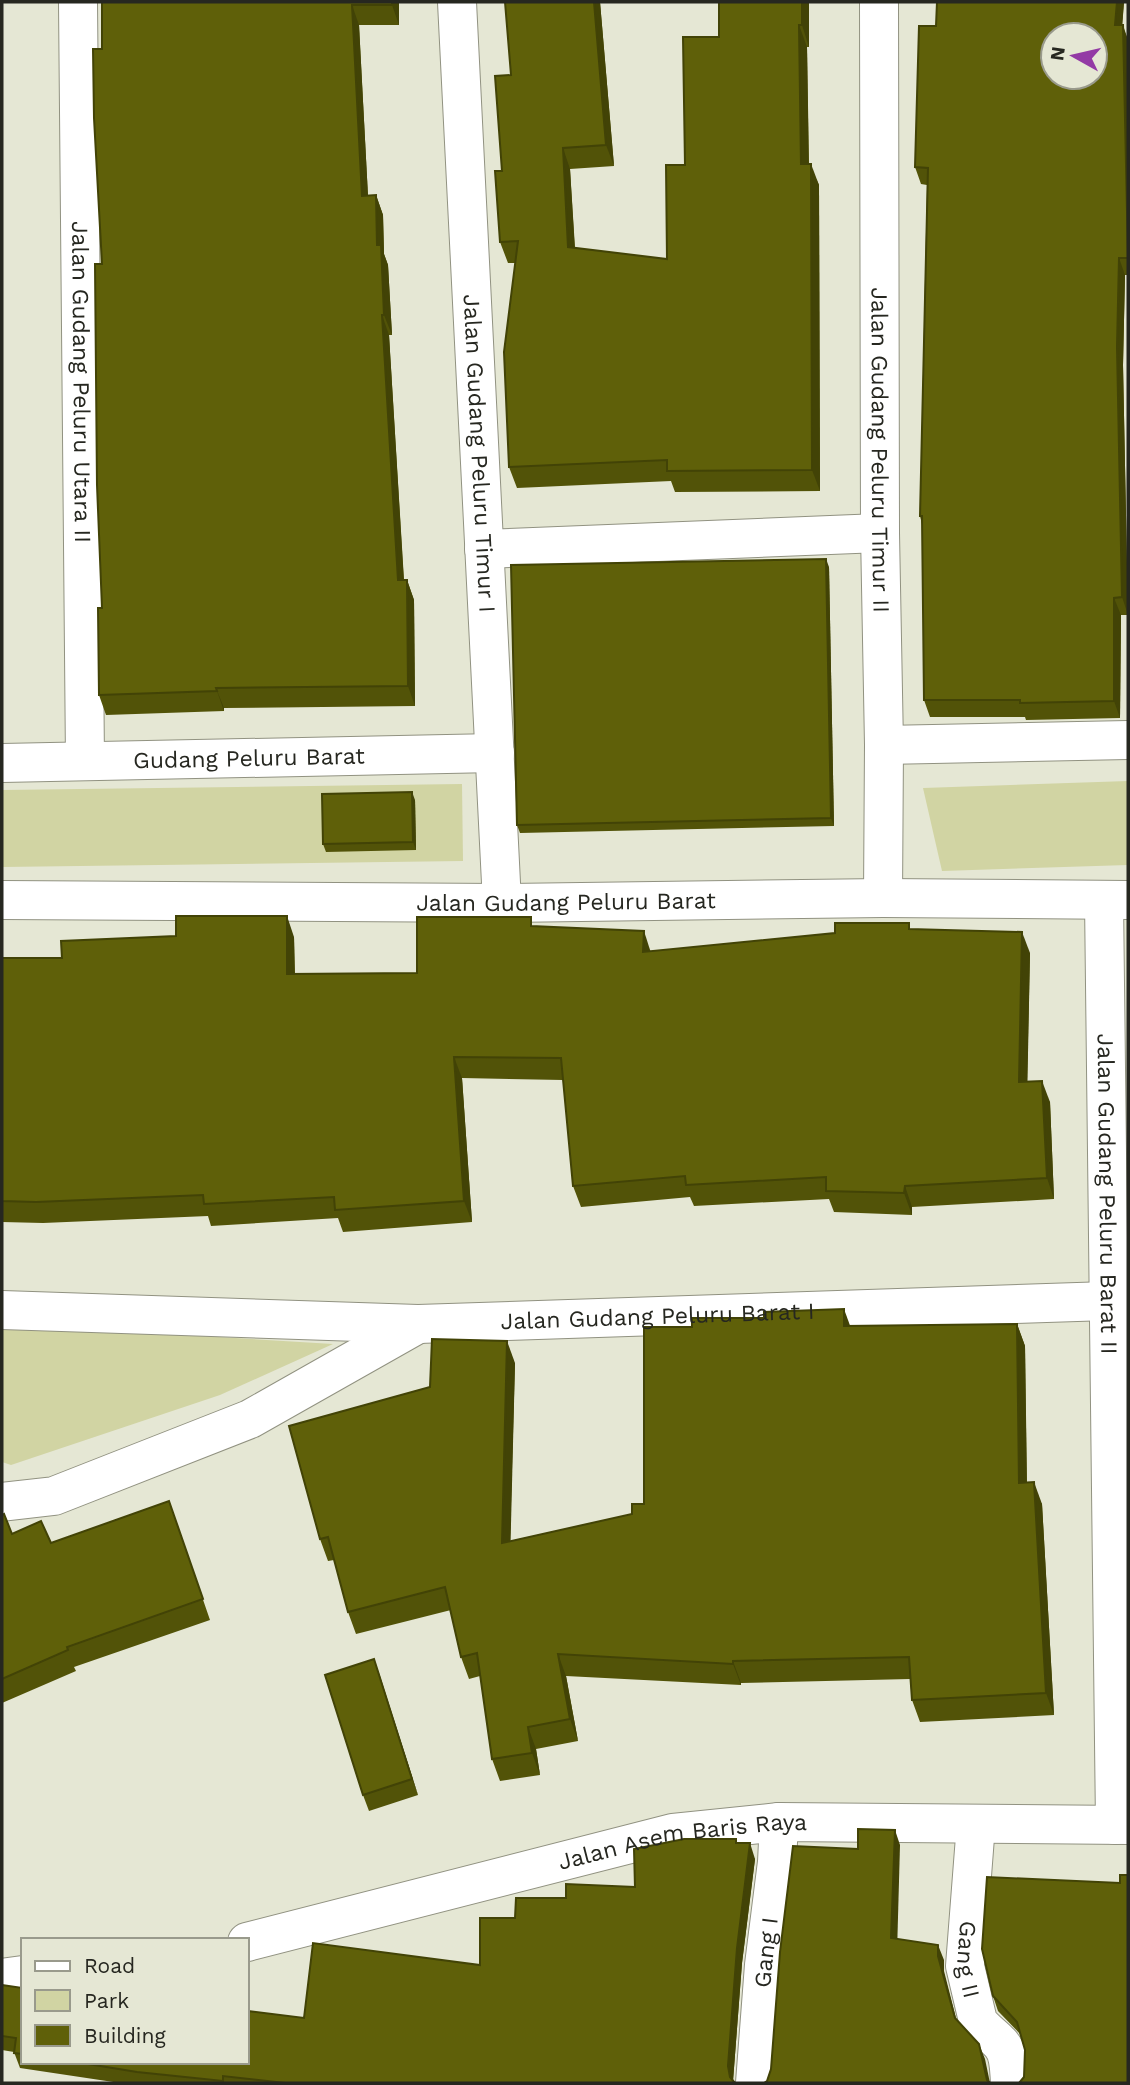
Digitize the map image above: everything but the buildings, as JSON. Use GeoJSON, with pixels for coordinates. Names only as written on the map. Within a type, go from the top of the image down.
{"type":"FeatureCollection","features":[{"type":"Feature","properties":{"kind":"street","name":"Jalan Gudang Peluru Utara II"},"geometry":{"type":"LineString","coordinates":[[78,2],[85,761]]}},
{"type":"Feature","properties":{"kind":"street","name":"Jalan Gudang Peluru Timur I"},"geometry":{"type":"LineString","coordinates":[[457,2],[502,902]]}},
{"type":"Feature","properties":{"kind":"street","name":"Jalan Gudang Peluru Timur II"},"geometry":{"type":"LineString","coordinates":[[879,2],[883,898]]}},
{"type":"Feature","properties":{"kind":"street"},"geometry":{"type":"LineString","coordinates":[[484,548],[880,533]]}},
{"type":"Feature","properties":{"kind":"street"},"geometry":{"type":"LineString","coordinates":[[884,745],[1128,740]]}},
{"type":"Feature","properties":{"kind":"street","name":"Gudang Peluru Barat"},"geometry":{"type":"LineString","coordinates":[[2,763],[495,752]]}},
{"type":"Feature","properties":{"kind":"street","name":"Jalan Gudang Peluru Barat"},"geometry":{"type":"LineString","coordinates":[[2,900],[1116,900]]}},
{"type":"Feature","properties":{"kind":"street","name":"Jalan Gudang Peluru Barat II"},"geometry":{"type":"LineString","coordinates":[[1116,900],[1108,1301],[1121,1825]]}},
{"type":"Feature","properties":{"kind":"street","name":"Jalan Gudang Peluru Barat I"},"geometry":{"type":"LineString","coordinates":[[2,1310],[418,1324],[1108,1301]]}},
{"type":"Feature","properties":{"kind":"street","name":"Jalan Gudang Peluru Barat I"},"geometry":{"type":"LineString","coordinates":[[2,1502],[54,1496],[250,1419],[418,1324]]}},
{"type":"Feature","properties":{"kind":"street","name":"Jalan Asem Baris Raya"},"geometry":{"type":"LineString","coordinates":[[248,1942],[673,1833],[779,1822],[1121,1825]]}},
{"type":"Feature","properties":{"kind":"street","name":"Gang I"},"geometry":{"type":"LineString","coordinates":[[755,2083],[779,1822]]}},
{"type":"Feature","properties":{"kind":"street","name":"Gang II"},"geometry":{"type":"LineString","coordinates":[[976,1824],[965,1966],[978,2021],[1006,2051],[1010,2083]]}},
{"type":"Feature","properties":{"kind":"street"},"geometry":{"type":"LineString","coordinates":[[2,1978],[21,1975]]}},
{"type":"Feature","properties":{"kind":"green space"},"geometry":{"type":"Polygon","coordinates":[[[1128,781],[1128,865],[942,871],[923,788],[1128,781]]]}},
{"type":"Feature","properties":{"kind":"green space"},"geometry":{"type":"Polygon","coordinates":[[[462,784],[463,861],[2,867],[2,790],[462,784]]]}},
{"type":"Feature","properties":{"kind":"green space"},"geometry":{"type":"Polygon","coordinates":[[[2,1324],[333,1344],[220,1395],[11,1465],[2,1462],[2,1324]]]}}]}
